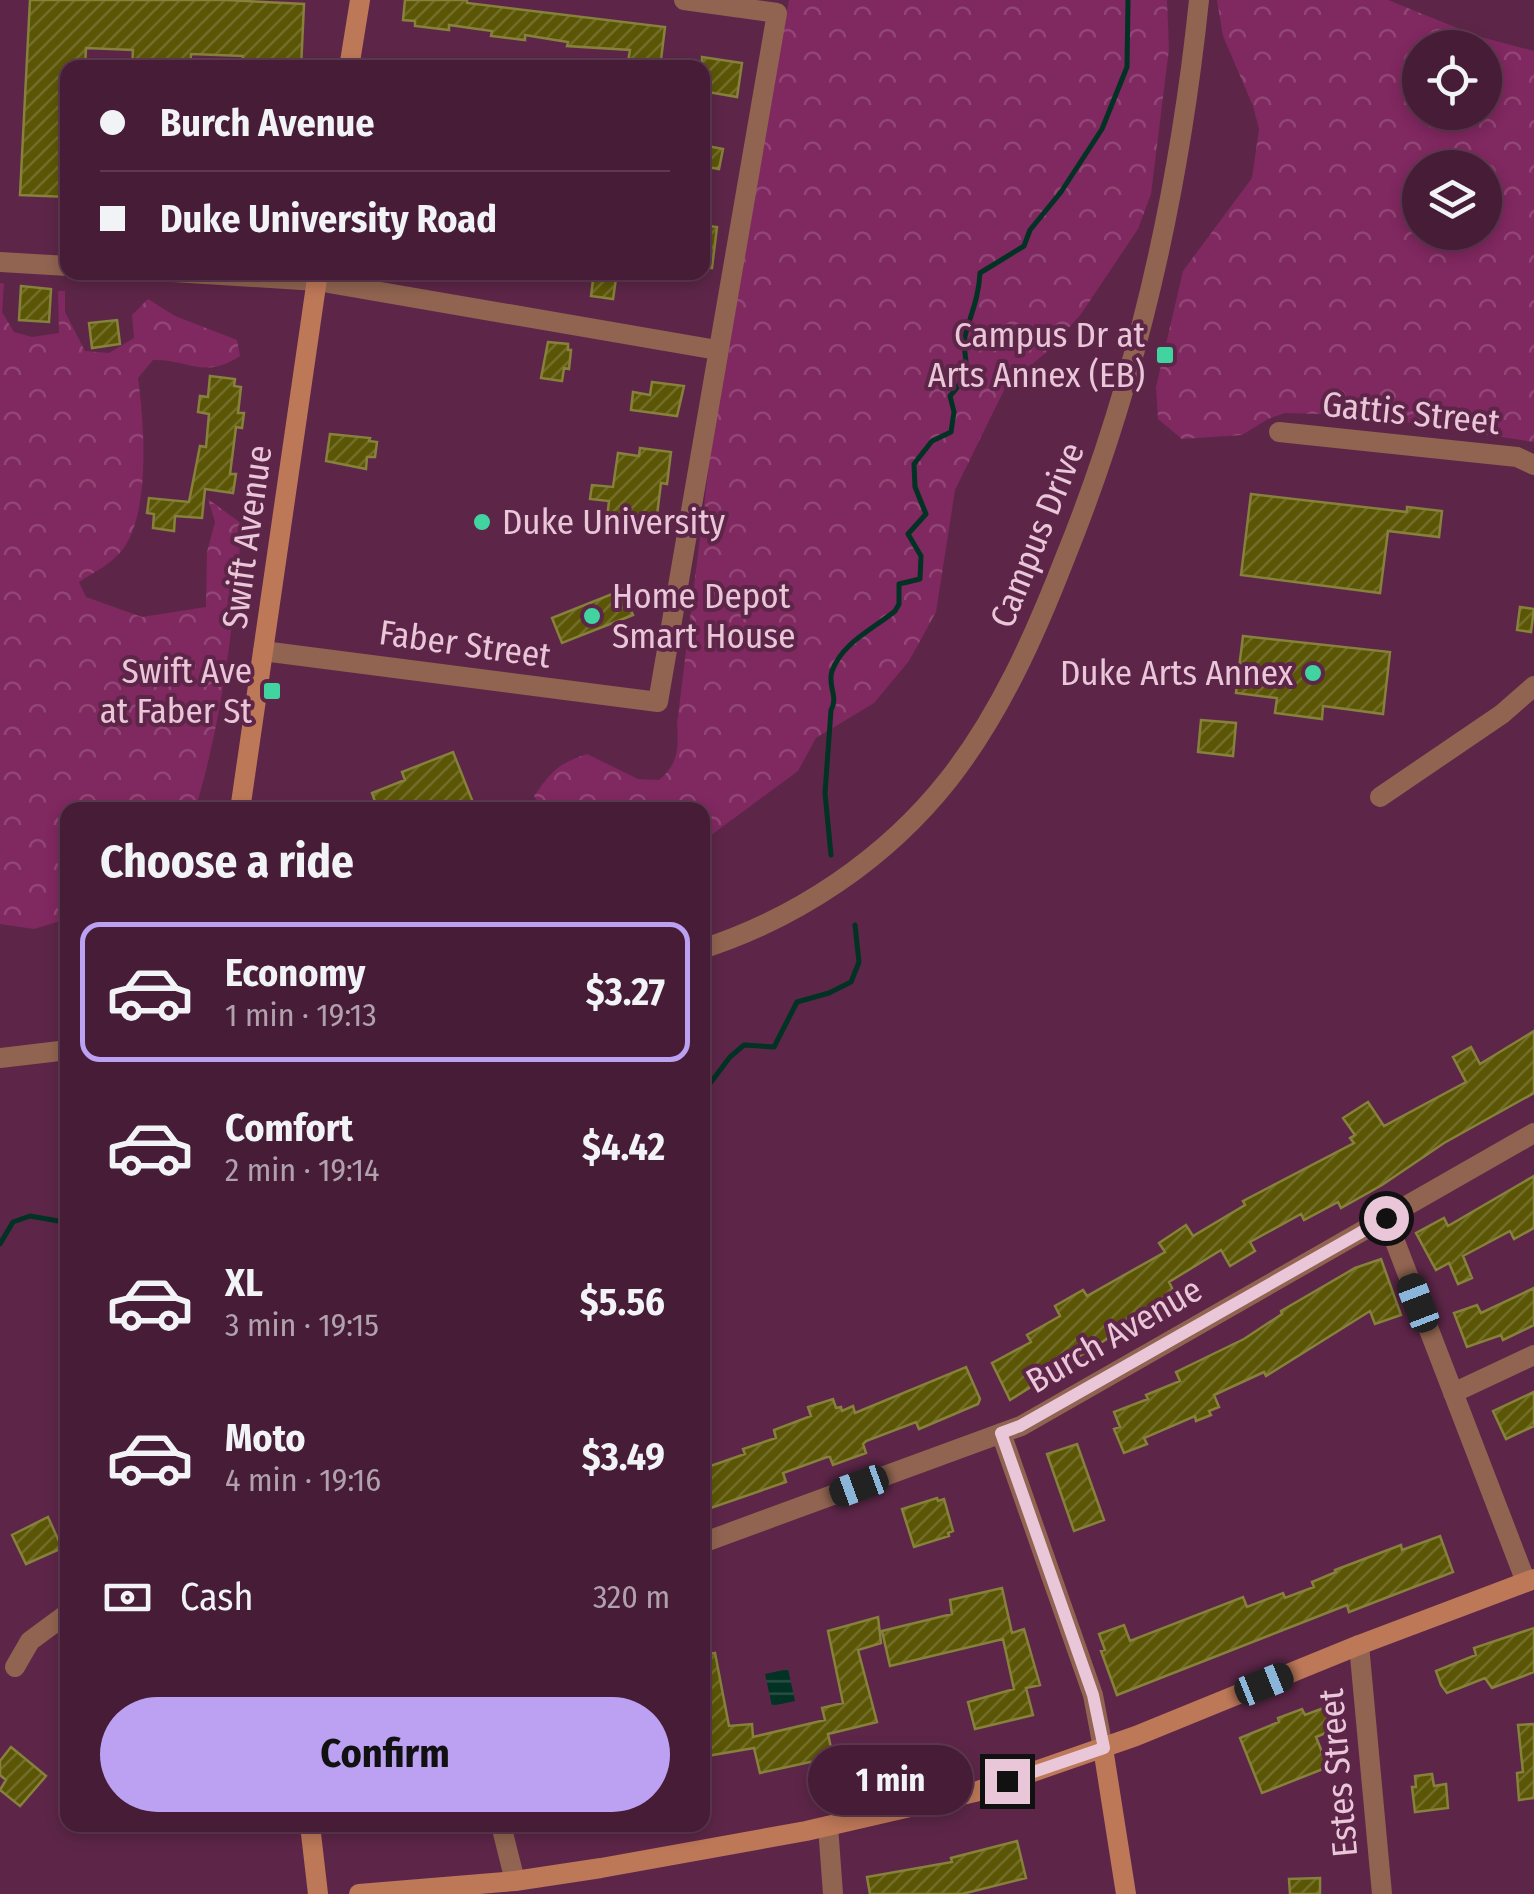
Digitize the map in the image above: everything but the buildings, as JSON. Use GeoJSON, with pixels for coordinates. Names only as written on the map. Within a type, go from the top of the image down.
{"type":"FeatureCollection","features":[{"type":"Feature","properties":{"kind":"main road"},"geometry":{"type":"LineString","coordinates":[[350,60],[360,0]]}},
{"type":"Feature","properties":{"kind":"main road","name":"Swift Avenue"},"geometry":{"type":"LineString","coordinates":[[241,802],[318,280]]}},
{"type":"Feature","properties":{"kind":"main road"},"geometry":{"type":"LineString","coordinates":[[359,1894],[515,1881],[828,1826],[975,1792],[1104,1748],[1530,1580]]}},
{"type":"Feature","properties":{"kind":"main road"},"geometry":{"type":"LineString","coordinates":[[1104,1748],[1126,1894]]}},
{"type":"Feature","properties":{"kind":"main road"},"geometry":{"type":"LineString","coordinates":[[311,1832],[318,1894]]}},
{"type":"Feature","properties":{"kind":"street"},"geometry":{"type":"LineString","coordinates":[[334,280],[717,350],[776,13],[684,0]]}},
{"type":"Feature","properties":{"kind":"street","name":"Campus Drive"},"geometry":{"type":"LineString","coordinates":[[710,946],[788,912],[868,859],[912,820],[946,782],[1008,686],[1047,604],[1094,488],[1136,355],[1179,161],[1199,0]]}},
{"type":"Feature","properties":{"kind":"street"},"geometry":{"type":"LineString","coordinates":[[0,262],[60,266]]}},
{"type":"Feature","properties":{"kind":"street","name":"Faber Street"},"geometry":{"type":"LineString","coordinates":[[263,652],[658,702],[717,350]]}},
{"type":"Feature","properties":{"kind":"street","name":"Gattis Street"},"geometry":{"type":"LineString","coordinates":[[1280,432],[1517,457],[1534,465]]}},
{"type":"Feature","properties":{"kind":"street"},"geometry":{"type":"LineString","coordinates":[[1380,797],[1502,714],[1534,686]]}},
{"type":"Feature","properties":{"kind":"street"},"geometry":{"type":"LineString","coordinates":[[0,1058],[60,1051]]}},
{"type":"Feature","properties":{"kind":"street","name":"Burch Avenue"},"geometry":{"type":"LineString","coordinates":[[710,1540],[1020,1426],[1534,1133]]}},
{"type":"Feature","properties":{"kind":"street"},"geometry":{"type":"LineString","coordinates":[[1386,1218],[1530,1580]]}},
{"type":"Feature","properties":{"kind":"street"},"geometry":{"type":"LineString","coordinates":[[1453,1392],[1534,1355]]}},
{"type":"Feature","properties":{"kind":"street"},"geometry":{"type":"LineString","coordinates":[[1001,1433],[1093,1695],[1104,1748]]}},
{"type":"Feature","properties":{"kind":"street"},"geometry":{"type":"LineString","coordinates":[[15,1667],[30,1640],[60,1619]]}},
{"type":"Feature","properties":{"kind":"street","name":"Estes Street"},"geometry":{"type":"LineString","coordinates":[[1359,1645],[1382,1894]]}},
{"type":"Feature","properties":{"kind":"street"},"geometry":{"type":"LineString","coordinates":[[828,1826],[833,1894]]}},
{"type":"Feature","properties":{"kind":"street"},"geometry":{"type":"LineString","coordinates":[[503,1832],[515,1881]]}},
{"type":"Feature","properties":{"kind":"green space"},"geometry":{"type":"Polygon","coordinates":[[[789,0],[1167,0],[1169,49],[1151,194],[1138,229],[1081,314],[1049,350],[1006,386],[955,490],[936,612],[909,661],[874,703],[816,738],[798,771],[710,836],[710,802],[537,802],[534,796],[556,769],[587,754],[638,779],[659,780],[670,768],[678,740],[711,449],[789,0]]]}},
{"type":"Feature","properties":{"kind":"green space"},"geometry":{"type":"Polygon","coordinates":[[[1217,0],[1388,0],[1462,30],[1402,30],[1402,130],[1502,130],[1502,43],[1534,51],[1534,442],[1359,415],[1285,413],[1242,435],[1182,439],[1158,419],[1156,387],[1183,271],[1252,178],[1259,129],[1223,36],[1217,0]]]}},
{"type":"Feature","properties":{"kind":"green space"},"geometry":{"type":"Polygon","coordinates":[[[0,283],[4,284],[2,312],[14,332],[32,337],[59,333],[58,291],[65,291],[65,312],[85,351],[109,353],[134,338],[132,315],[148,299],[175,316],[237,340],[240,356],[206,368],[153,360],[138,378],[143,466],[132,533],[119,554],[79,582],[86,597],[142,617],[206,607],[207,552],[215,522],[208,499],[242,524],[226,668],[205,775],[197,802],[60,802],[60,921],[34,929],[0,924],[0,283]]]}},
{"type":"Feature","properties":{"kind":"shaded area"},"geometry":{"type":"Polygon","coordinates":[[[788,1669],[795,1701],[772,1706],[765,1674],[788,1669]]]}},
{"type":"Feature","properties":{"kind":"waterway"},"geometry":{"type":"LineString","coordinates":[[831,855],[825,793],[834,701],[832,671],[851,644],[895,611],[899,584],[920,579],[921,556],[908,534],[926,514],[915,487],[914,464],[932,441],[951,432],[954,412],[950,396],[966,368],[965,339],[980,273],[1024,246],[1030,230],[1061,192],[1102,129],[1127,67],[1128,0]]}},
{"type":"Feature","properties":{"kind":"waterway"},"geometry":{"type":"LineString","coordinates":[[710,1083],[744,1045],[774,1047],[797,1002],[851,982],[859,962],[855,925]]}},
{"type":"Feature","properties":{"kind":"waterway"},"geometry":{"type":"LineString","coordinates":[[0,1244],[13,1222],[30,1216],[60,1221]]}},
{"type":"Feature","properties":{"kind":"place","name":"Campus Dr at Arts Annex (EB)"},"geometry":{"type":"Point","coordinates":[1165,355]}},
{"type":"Feature","properties":{"kind":"place","name":"Duke University"},"geometry":{"type":"Point","coordinates":[482,522]}},
{"type":"Feature","properties":{"kind":"place","name":"Home Depot Smart House"},"geometry":{"type":"Point","coordinates":[592,616]}},
{"type":"Feature","properties":{"kind":"place","name":"Duke Arts Annex"},"geometry":{"type":"Point","coordinates":[1313,673]}},
{"type":"Feature","properties":{"kind":"place","name":"Swift Ave at Faber St"},"geometry":{"type":"Point","coordinates":[272,691]}},
{"type":"Feature","properties":{"kind":"route"},"geometry":{"type":"LineString","coordinates":[[1007,1781],[1104,1748],[1093,1695],[1001,1433],[1020,1426],[1386,1218]]}}]}
